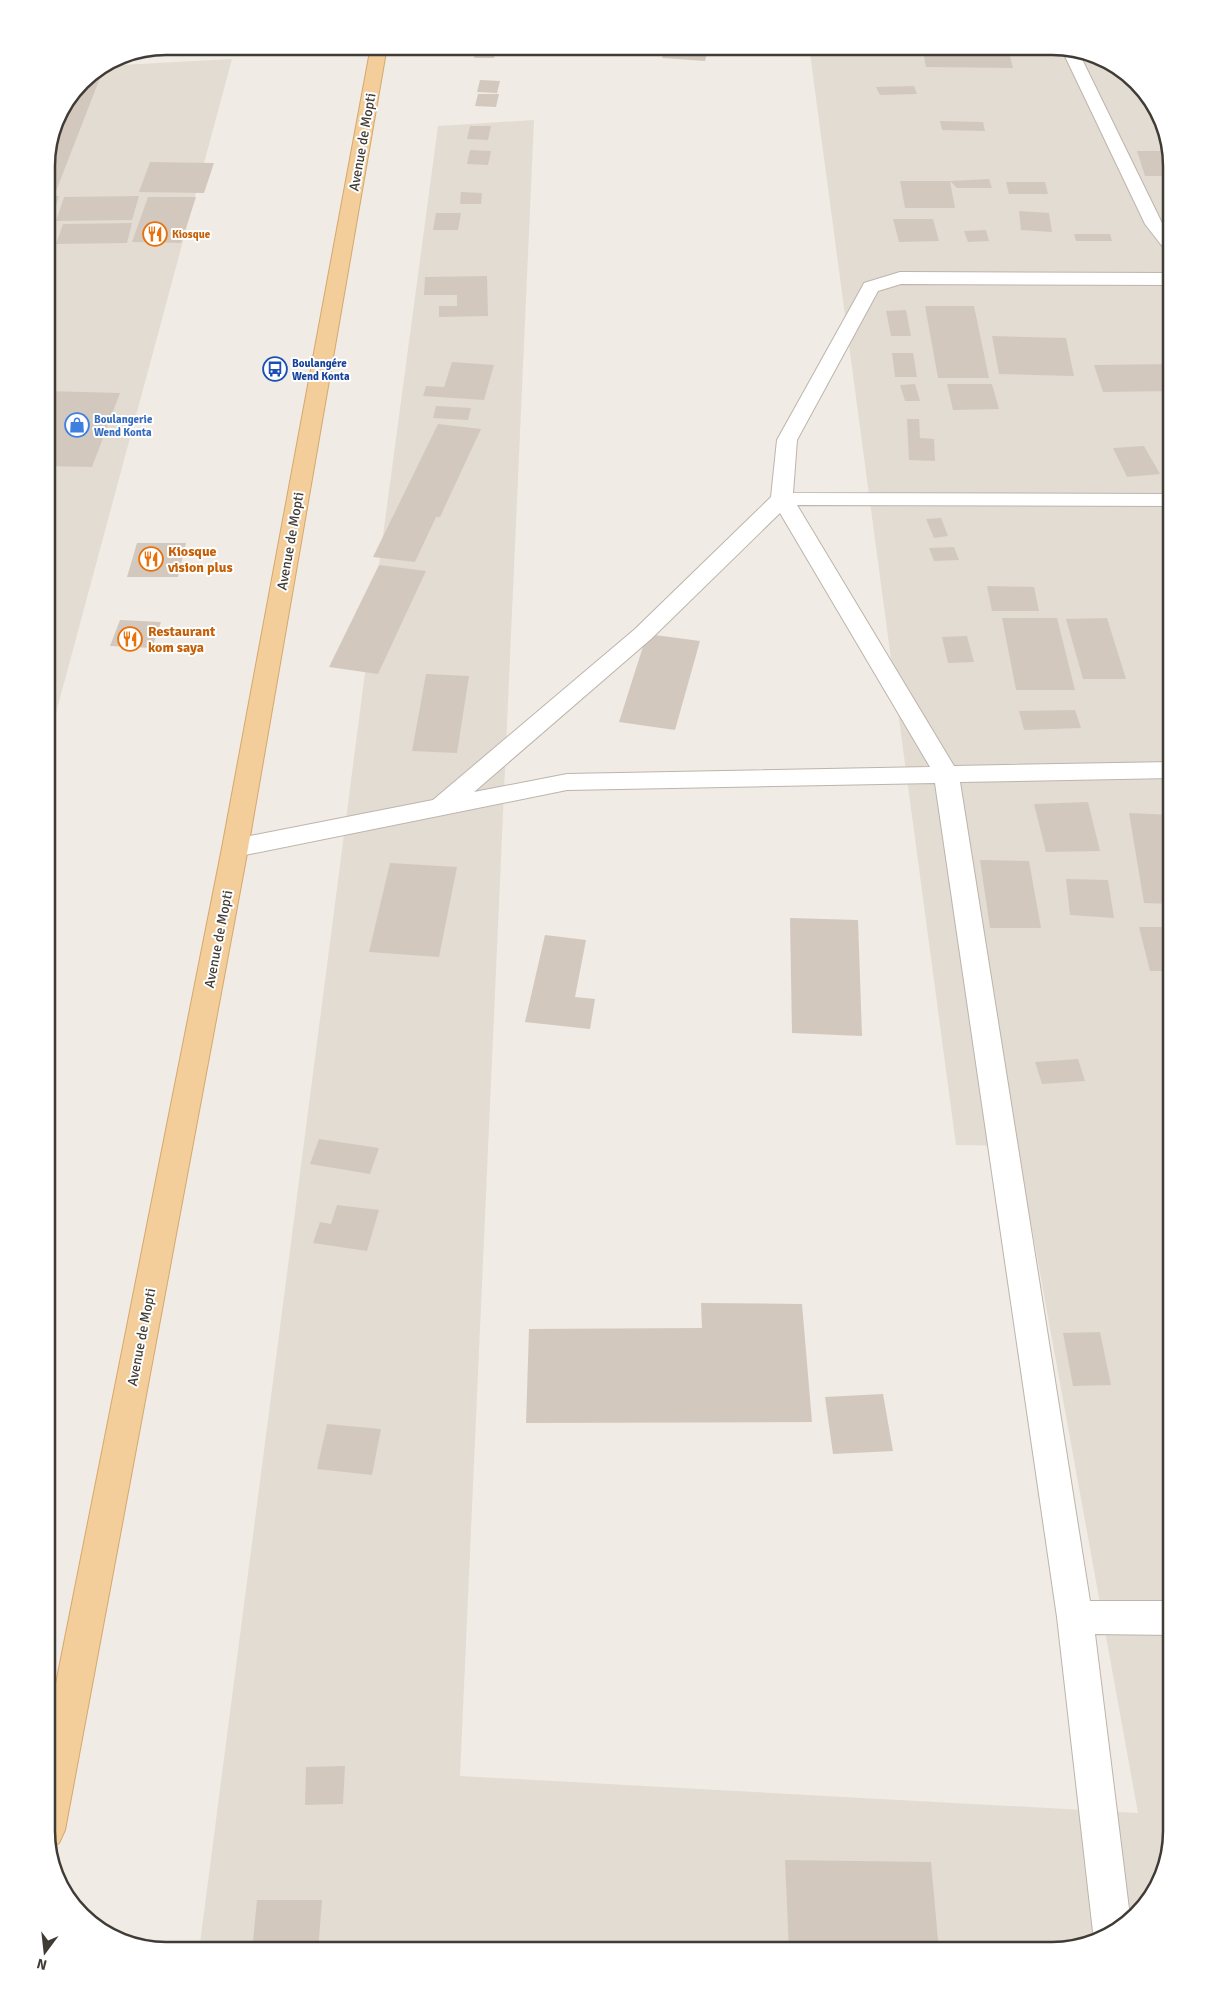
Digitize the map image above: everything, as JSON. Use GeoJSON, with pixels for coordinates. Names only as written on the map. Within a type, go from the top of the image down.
{"type":"FeatureCollection","features":[{"type":"Feature","properties":{"kind":"main road","name":"Avenue de Mopti"},"geometry":{"type":"LineString","coordinates":[[55,1783],[235,848],[377,55]]}},
{"type":"Feature","properties":{"kind":"street"},"geometry":{"type":"LineString","coordinates":[[1073,57],[1154,224],[1163,235]]}},
{"type":"Feature","properties":{"kind":"street"},"geometry":{"type":"LineString","coordinates":[[1111,1925],[1076,1617],[946,773],[782,499],[787,440],[871,287],[900,278],[1163,279]]}},
{"type":"Feature","properties":{"kind":"street"},"geometry":{"type":"LineString","coordinates":[[441,807],[643,634],[782,499],[1163,500]]}},
{"type":"Feature","properties":{"kind":"street"},"geometry":{"type":"LineString","coordinates":[[235,848],[567,782],[1163,770]]}},
{"type":"Feature","properties":{"kind":"street"},"geometry":{"type":"LineString","coordinates":[[1076,1617],[1163,1618]]}},
{"type":"Feature","properties":{"kind":"shaded area"},"geometry":{"type":"Polygon","coordinates":[[[810,55],[1059,55],[1074,57],[1101,66],[1125,82],[1136,93],[1152,117],[1161,144],[1163,159],[1163,1831],[1161,1853],[1157,1867],[1144,1893],[1125,1915],[1101,1931],[1067,1941],[200,1942],[438,126],[534,120],[460,1776],[1138,1813],[1017,1146],[956,1145],[810,55]]]}},
{"type":"Feature","properties":{"kind":"shaded area"},"geometry":{"type":"Polygon","coordinates":[[[232,59],[55,717],[55,159],[63,123],[78,98],[93,82],[119,65],[232,59]]]}},
{"type":"Feature","properties":{"kind":"building"},"geometry":{"type":"Polygon","coordinates":[[[475,55],[495,55],[494,58],[474,58],[475,55]]]}},
{"type":"Feature","properties":{"kind":"building"},"geometry":{"type":"Polygon","coordinates":[[[663,55],[707,55],[705,61],[662,58],[663,55]]]}},
{"type":"Feature","properties":{"kind":"building"},"geometry":{"type":"Polygon","coordinates":[[[924,55],[1010,55],[1013,68],[926,67],[924,55]]]}},
{"type":"Feature","properties":{"kind":"building"},"geometry":{"type":"Polygon","coordinates":[[[101,76],[56,191],[55,159],[63,123],[82,93],[101,76]]]}},
{"type":"Feature","properties":{"kind":"building"},"geometry":{"type":"Polygon","coordinates":[[[480,80],[500,81],[497,93],[477,92],[480,80]]]}},
{"type":"Feature","properties":{"kind":"building"},"geometry":{"type":"Polygon","coordinates":[[[914,86],[917,94],[880,95],[876,87],[914,86]]]}},
{"type":"Feature","properties":{"kind":"building"},"geometry":{"type":"Polygon","coordinates":[[[478,94],[499,94],[496,107],[475,106],[478,94]]]}},
{"type":"Feature","properties":{"kind":"building"},"geometry":{"type":"Polygon","coordinates":[[[940,121],[983,122],[985,131],[942,130],[940,121]]]}},
{"type":"Feature","properties":{"kind":"building"},"geometry":{"type":"Polygon","coordinates":[[[470,126],[491,126],[488,140],[467,139],[470,126]]]}},
{"type":"Feature","properties":{"kind":"building"},"geometry":{"type":"Polygon","coordinates":[[[470,150],[491,151],[488,165],[467,164],[470,150]]]}},
{"type":"Feature","properties":{"kind":"building"},"geometry":{"type":"Polygon","coordinates":[[[1137,151],[1162,151],[1163,176],[1145,176],[1137,151]]]}},
{"type":"Feature","properties":{"kind":"building"},"geometry":{"type":"Polygon","coordinates":[[[150,162],[214,163],[204,193],[139,192],[150,162]]]}},
{"type":"Feature","properties":{"kind":"building"},"geometry":{"type":"Polygon","coordinates":[[[989,179],[992,188],[957,188],[950,181],[989,179]]]}},
{"type":"Feature","properties":{"kind":"building"},"geometry":{"type":"Polygon","coordinates":[[[900,181],[950,181],[955,208],[905,208],[900,181]]]}},
{"type":"Feature","properties":{"kind":"building"},"geometry":{"type":"Polygon","coordinates":[[[1006,182],[1045,182],[1048,194],[1009,194],[1006,182]]]}},
{"type":"Feature","properties":{"kind":"building"},"geometry":{"type":"Polygon","coordinates":[[[461,192],[482,193],[481,204],[460,204],[461,192]]]}},
{"type":"Feature","properties":{"kind":"building"},"geometry":{"type":"Polygon","coordinates":[[[55,196],[59,196],[55,208],[55,196]]]}},
{"type":"Feature","properties":{"kind":"building"},"geometry":{"type":"Polygon","coordinates":[[[139,196],[132,220],[56,221],[64,197],[139,196]]]}},
{"type":"Feature","properties":{"kind":"building"},"geometry":{"type":"Polygon","coordinates":[[[148,197],[196,197],[181,243],[132,242],[148,197]]]}},
{"type":"Feature","properties":{"kind":"building"},"geometry":{"type":"Polygon","coordinates":[[[1019,211],[1049,213],[1052,232],[1021,230],[1019,211]]]}},
{"type":"Feature","properties":{"kind":"building"},"geometry":{"type":"Polygon","coordinates":[[[436,213],[461,213],[458,230],[433,230],[436,213]]]}},
{"type":"Feature","properties":{"kind":"building"},"geometry":{"type":"Polygon","coordinates":[[[893,219],[933,219],[939,241],[899,242],[893,219]]]}},
{"type":"Feature","properties":{"kind":"building"},"geometry":{"type":"Polygon","coordinates":[[[132,223],[127,243],[56,244],[63,224],[132,223]]]}},
{"type":"Feature","properties":{"kind":"building"},"geometry":{"type":"Polygon","coordinates":[[[986,230],[989,241],[968,242],[964,231],[986,230]]]}},
{"type":"Feature","properties":{"kind":"building"},"geometry":{"type":"Polygon","coordinates":[[[1074,234],[1110,234],[1112,241],[1076,241],[1074,234]]]}},
{"type":"Feature","properties":{"kind":"building"},"geometry":{"type":"Polygon","coordinates":[[[487,276],[488,316],[439,317],[439,306],[457,306],[457,295],[424,295],[425,277],[487,276]]]}},
{"type":"Feature","properties":{"kind":"building"},"geometry":{"type":"Polygon","coordinates":[[[925,306],[974,306],[989,378],[938,378],[925,306]]]}},
{"type":"Feature","properties":{"kind":"building"},"geometry":{"type":"Polygon","coordinates":[[[906,310],[911,336],[891,336],[886,311],[906,310]]]}},
{"type":"Feature","properties":{"kind":"building"},"geometry":{"type":"Polygon","coordinates":[[[992,336],[1066,338],[1074,376],[999,374],[992,336]]]}},
{"type":"Feature","properties":{"kind":"building"},"geometry":{"type":"Polygon","coordinates":[[[892,353],[913,353],[917,377],[895,377],[892,353]]]}},
{"type":"Feature","properties":{"kind":"building"},"geometry":{"type":"Polygon","coordinates":[[[452,362],[494,365],[484,400],[423,396],[426,386],[444,387],[452,362]]]}},
{"type":"Feature","properties":{"kind":"building"},"geometry":{"type":"Polygon","coordinates":[[[1163,364],[1163,391],[1103,392],[1094,365],[1163,364]]]}},
{"type":"Feature","properties":{"kind":"building"},"geometry":{"type":"Polygon","coordinates":[[[915,384],[920,401],[905,401],[900,385],[915,384]]]}},
{"type":"Feature","properties":{"kind":"building"},"geometry":{"type":"Polygon","coordinates":[[[947,384],[992,384],[999,409],[953,410],[947,384]]]}},
{"type":"Feature","properties":{"kind":"building"},"geometry":{"type":"Polygon","coordinates":[[[55,391],[120,393],[92,467],[55,466],[55,391]]]}},
{"type":"Feature","properties":{"kind":"building"},"geometry":{"type":"Polygon","coordinates":[[[436,406],[471,408],[468,420],[433,418],[436,406]]]}},
{"type":"Feature","properties":{"kind":"building"},"geometry":{"type":"Polygon","coordinates":[[[907,419],[919,419],[920,438],[934,439],[935,461],[909,460],[907,419]]]}},
{"type":"Feature","properties":{"kind":"building"},"geometry":{"type":"Polygon","coordinates":[[[438,424],[481,429],[440,517],[436,517],[415,562],[373,557],[438,424]]]}},
{"type":"Feature","properties":{"kind":"building"},"geometry":{"type":"Polygon","coordinates":[[[1144,446],[1160,474],[1127,477],[1113,448],[1144,446]]]}},
{"type":"Feature","properties":{"kind":"building"},"geometry":{"type":"Polygon","coordinates":[[[941,518],[948,536],[934,538],[926,519],[941,518]]]}},
{"type":"Feature","properties":{"kind":"building"},"geometry":{"type":"Polygon","coordinates":[[[137,543],[186,543],[178,577],[127,577],[137,543]]]}},
{"type":"Feature","properties":{"kind":"building"},"geometry":{"type":"Polygon","coordinates":[[[954,547],[959,560],[934,561],[929,548],[954,547]]]}},
{"type":"Feature","properties":{"kind":"building"},"geometry":{"type":"Polygon","coordinates":[[[379,565],[426,571],[378,674],[329,667],[379,565]]]}},
{"type":"Feature","properties":{"kind":"building"},"geometry":{"type":"Polygon","coordinates":[[[987,586],[1034,587],[1039,611],[992,611],[987,586]]]}},
{"type":"Feature","properties":{"kind":"building"},"geometry":{"type":"Polygon","coordinates":[[[1002,618],[1057,618],[1075,690],[1016,690],[1002,618]]]}},
{"type":"Feature","properties":{"kind":"building"},"geometry":{"type":"Polygon","coordinates":[[[1107,618],[1126,679],[1083,679],[1066,619],[1107,618]]]}},
{"type":"Feature","properties":{"kind":"building"},"geometry":{"type":"Polygon","coordinates":[[[120,620],[161,622],[152,648],[110,646],[120,620]]]}},
{"type":"Feature","properties":{"kind":"building"},"geometry":{"type":"Polygon","coordinates":[[[647,634],[700,641],[675,730],[619,722],[647,634]]]}},
{"type":"Feature","properties":{"kind":"building"},"geometry":{"type":"Polygon","coordinates":[[[967,636],[974,662],[948,663],[942,637],[967,636]]]}},
{"type":"Feature","properties":{"kind":"building"},"geometry":{"type":"Polygon","coordinates":[[[426,674],[469,676],[457,753],[412,751],[426,674]]]}},
{"type":"Feature","properties":{"kind":"building"},"geometry":{"type":"Polygon","coordinates":[[[1075,710],[1081,728],[1024,730],[1019,711],[1075,710]]]}},
{"type":"Feature","properties":{"kind":"building"},"geometry":{"type":"Polygon","coordinates":[[[1088,802],[1100,851],[1046,852],[1034,804],[1088,802]]]}},
{"type":"Feature","properties":{"kind":"building"},"geometry":{"type":"Polygon","coordinates":[[[1129,813],[1163,815],[1163,904],[1144,903],[1129,813]]]}},
{"type":"Feature","properties":{"kind":"building"},"geometry":{"type":"Polygon","coordinates":[[[980,860],[1029,861],[1041,928],[990,928],[980,860]]]}},
{"type":"Feature","properties":{"kind":"building"},"geometry":{"type":"Polygon","coordinates":[[[390,863],[457,867],[439,957],[369,952],[390,863]]]}},
{"type":"Feature","properties":{"kind":"building"},"geometry":{"type":"Polygon","coordinates":[[[1066,879],[1108,880],[1114,918],[1070,915],[1066,879]]]}},
{"type":"Feature","properties":{"kind":"building"},"geometry":{"type":"Polygon","coordinates":[[[790,918],[858,920],[862,1036],[792,1033],[790,918]]]}},
{"type":"Feature","properties":{"kind":"building"},"geometry":{"type":"Polygon","coordinates":[[[1139,927],[1163,927],[1163,971],[1150,971],[1139,927]]]}},
{"type":"Feature","properties":{"kind":"building"},"geometry":{"type":"Polygon","coordinates":[[[545,935],[586,940],[575,997],[595,999],[590,1029],[525,1022],[545,935]]]}},
{"type":"Feature","properties":{"kind":"building"},"geometry":{"type":"Polygon","coordinates":[[[1078,1059],[1085,1081],[1042,1084],[1035,1062],[1078,1059]]]}},
{"type":"Feature","properties":{"kind":"building"},"geometry":{"type":"Polygon","coordinates":[[[319,1139],[379,1148],[370,1174],[310,1164],[319,1139]]]}},
{"type":"Feature","properties":{"kind":"building"},"geometry":{"type":"Polygon","coordinates":[[[337,1205],[379,1210],[367,1251],[313,1243],[320,1222],[331,1224],[337,1205]]]}},
{"type":"Feature","properties":{"kind":"building"},"geometry":{"type":"Polygon","coordinates":[[[701,1303],[802,1304],[812,1422],[526,1423],[529,1329],[702,1328],[701,1303]]]}},
{"type":"Feature","properties":{"kind":"building"},"geometry":{"type":"Polygon","coordinates":[[[1100,1332],[1111,1385],[1073,1386],[1063,1333],[1100,1332]]]}},
{"type":"Feature","properties":{"kind":"building"},"geometry":{"type":"Polygon","coordinates":[[[883,1394],[893,1451],[833,1454],[825,1397],[883,1394]]]}},
{"type":"Feature","properties":{"kind":"building"},"geometry":{"type":"Polygon","coordinates":[[[327,1424],[381,1429],[372,1475],[317,1469],[327,1424]]]}},
{"type":"Feature","properties":{"kind":"building"},"geometry":{"type":"Polygon","coordinates":[[[345,1766],[343,1804],[305,1805],[306,1767],[345,1766]]]}},
{"type":"Feature","properties":{"kind":"building"},"geometry":{"type":"Polygon","coordinates":[[[785,1860],[931,1862],[938,1942],[789,1942],[785,1860]]]}},
{"type":"Feature","properties":{"kind":"building"},"geometry":{"type":"Polygon","coordinates":[[[257,1900],[322,1900],[319,1942],[253,1942],[257,1900]]]}},
{"type":"Feature","properties":{"kind":"place","name":"Kiosque"},"geometry":{"type":"Point","coordinates":[155,234]}},
{"type":"Feature","properties":{"kind":"place","name":"Boulangére Wend Konta"},"geometry":{"type":"Point","coordinates":[275,369]}},
{"type":"Feature","properties":{"kind":"place","name":"Boulangerie Wend Konta"},"geometry":{"type":"Point","coordinates":[77,425]}},
{"type":"Feature","properties":{"kind":"place","name":"Kiosque vision plus"},"geometry":{"type":"Point","coordinates":[151,559]}},
{"type":"Feature","properties":{"kind":"place","name":"Restaurant kom saya"},"geometry":{"type":"Point","coordinates":[130,639]}}]}
